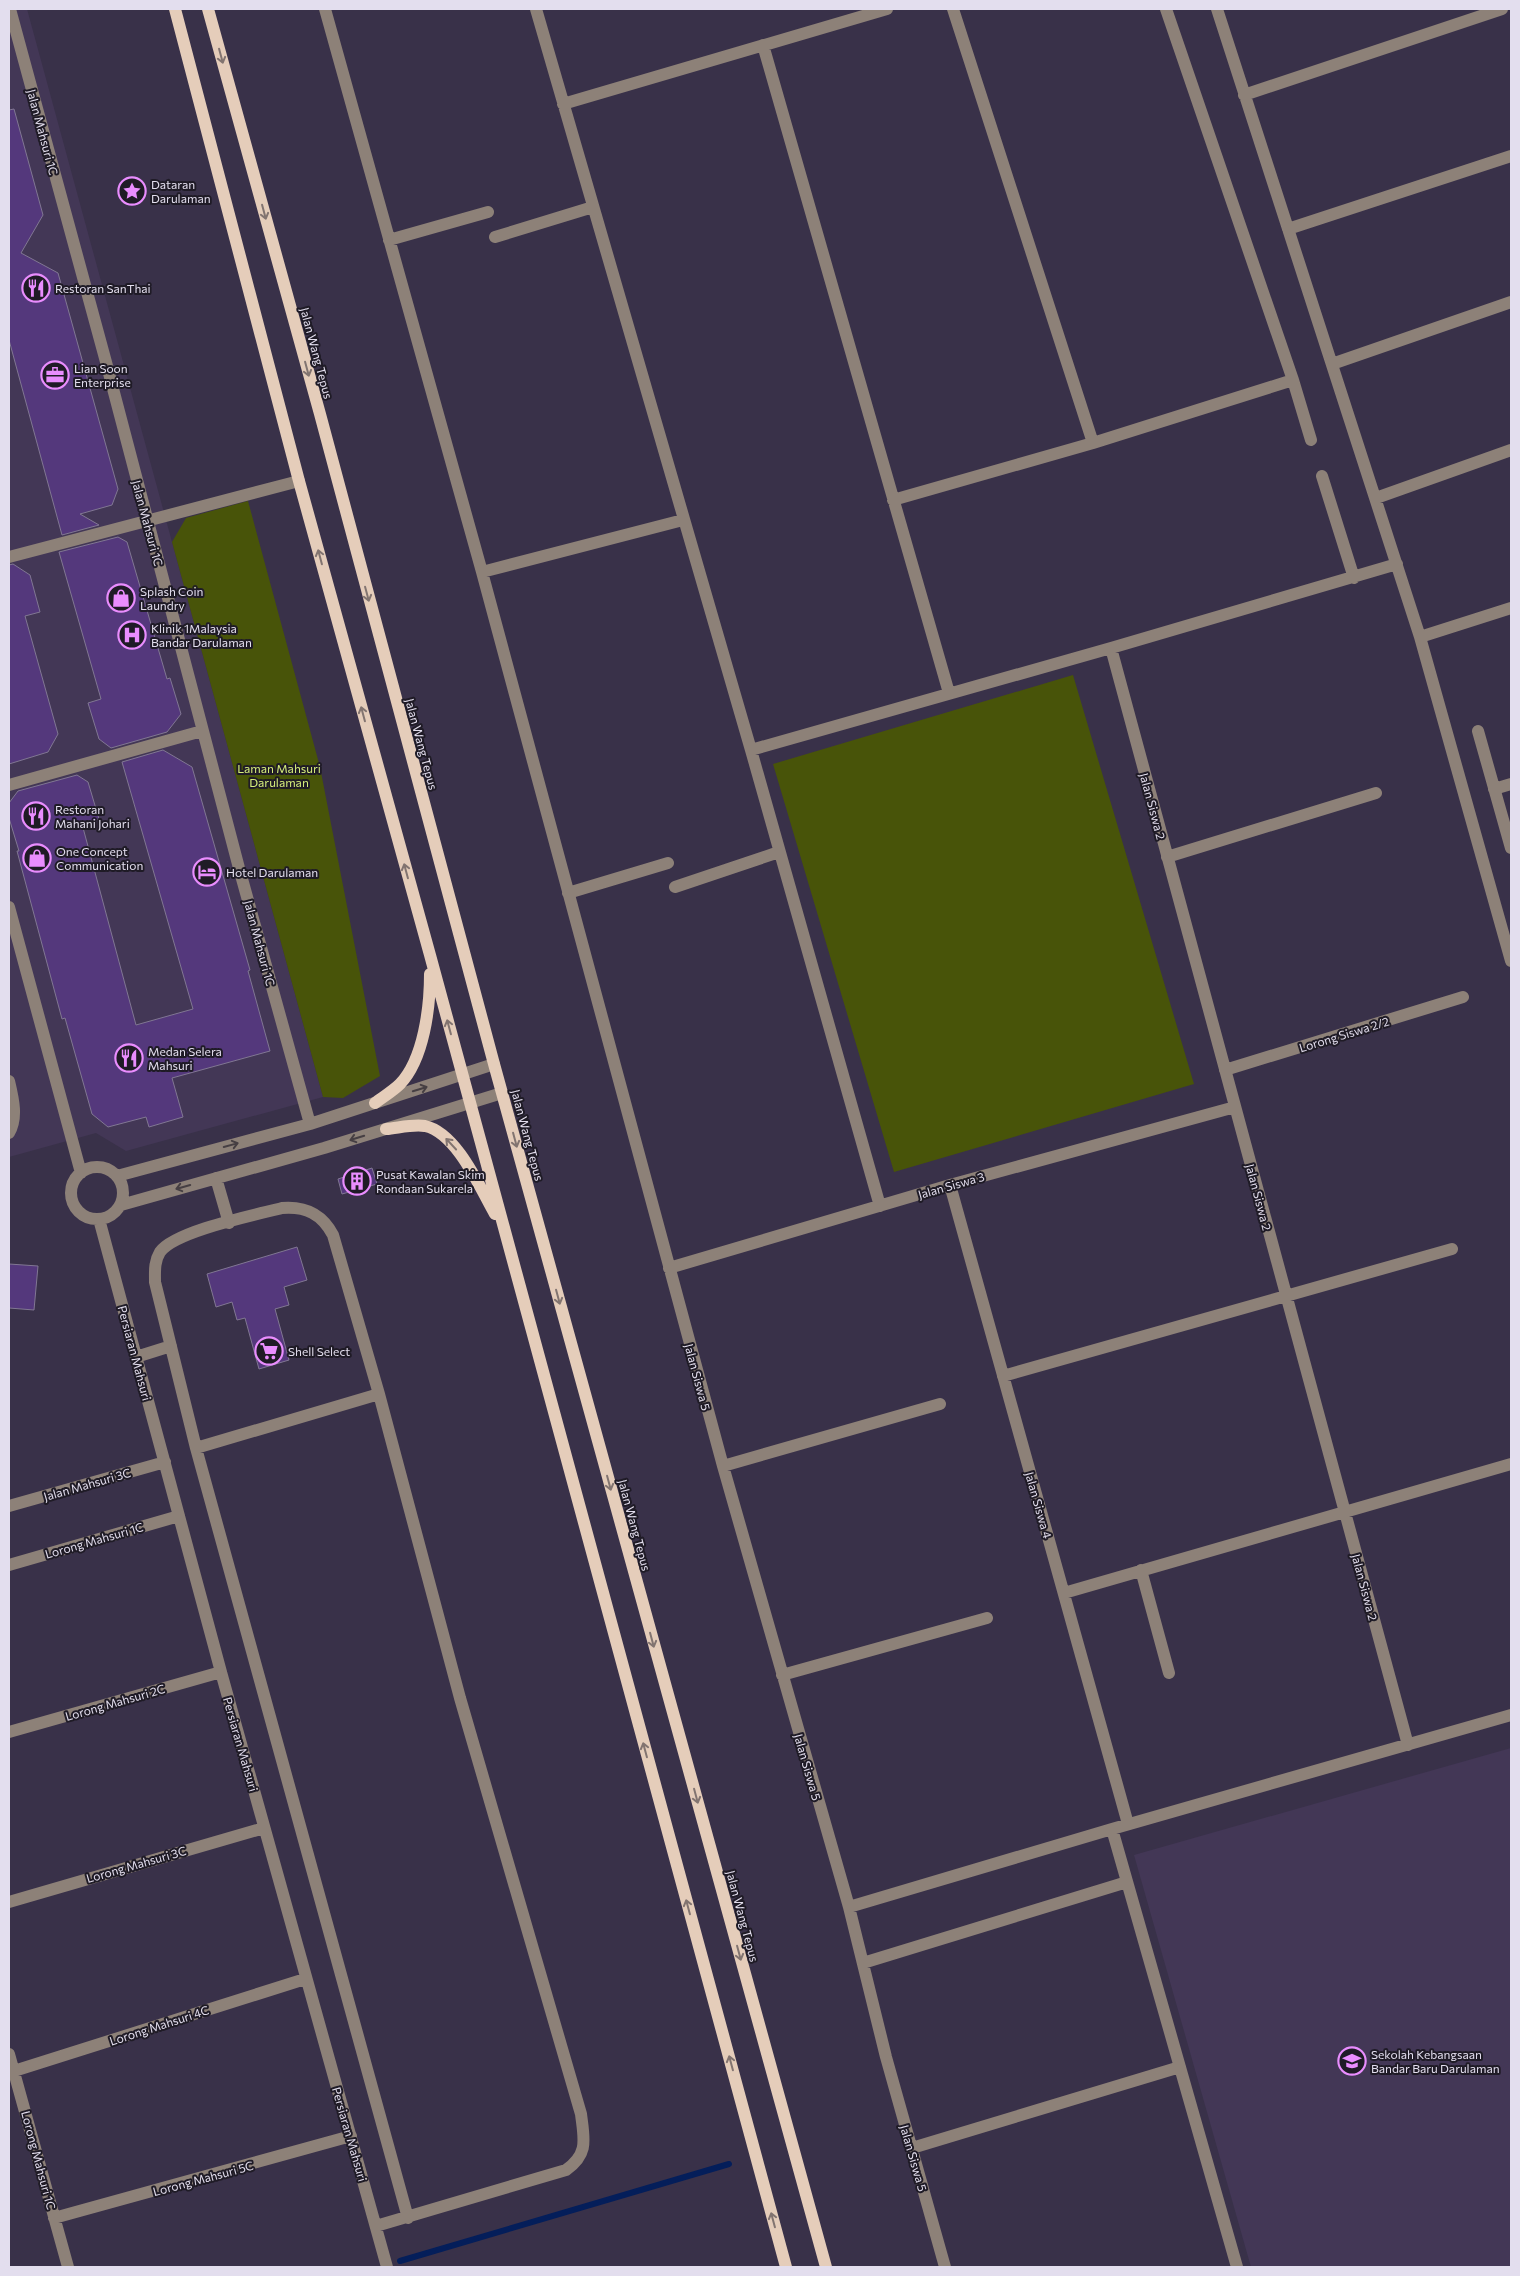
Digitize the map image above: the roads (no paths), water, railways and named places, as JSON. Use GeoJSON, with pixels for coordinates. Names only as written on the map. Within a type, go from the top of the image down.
{"type":"FeatureCollection","features":[{"type":"Feature","properties":{"kind":"main road"},"geometry":{"type":"LineString","coordinates":[[175,9],[299,481],[430,955],[786,2267]]}},
{"type":"Feature","properties":{"kind":"main road","name":"Jalan Wang Tepus"},"geometry":{"type":"LineString","coordinates":[[208,9],[320,414],[494,1064],[826,2267]]}},
{"type":"Feature","properties":{"kind":"main road"},"geometry":{"type":"LineString","coordinates":[[375,1103],[400,1083],[412,1065],[422,1041],[430,1001],[430,955]]}},
{"type":"Feature","properties":{"kind":"main road"},"geometry":{"type":"LineString","coordinates":[[386,1129],[423,1126],[434,1129],[451,1142],[504,1230]]}},
{"type":"Feature","properties":{"kind":"street","name":"Jalan Mahsuri 1C"},"geometry":{"type":"LineString","coordinates":[[10,9],[106,362],[202,731],[310,1124]]}},
{"type":"Feature","properties":{"kind":"street","name":"Jalan Siswa 5"},"geometry":{"type":"LineString","coordinates":[[325,9],[482,572],[723,1466],[849,1908],[886,2057],[945,2267]]}},
{"type":"Feature","properties":{"kind":"street"},"geometry":{"type":"LineString","coordinates":[[536,9],[751,750],[880,1206]]}},
{"type":"Feature","properties":{"kind":"street"},"geometry":{"type":"LineString","coordinates":[[563,104],[887,9]]}},
{"type":"Feature","properties":{"kind":"street"},"geometry":{"type":"LineString","coordinates":[[953,9],[1093,443]]}},
{"type":"Feature","properties":{"kind":"street"},"geometry":{"type":"LineString","coordinates":[[1166,9],[1311,440]]}},
{"type":"Feature","properties":{"kind":"street"},"geometry":{"type":"LineString","coordinates":[[1217,9],[1420,637],[1509,947],[1511,961]]}},
{"type":"Feature","properties":{"kind":"street"},"geometry":{"type":"LineString","coordinates":[[1244,95],[1502,9]]}},
{"type":"Feature","properties":{"kind":"street"},"geometry":{"type":"LineString","coordinates":[[763,45],[949,693]]}},
{"type":"Feature","properties":{"kind":"street"},"geometry":{"type":"LineString","coordinates":[[1288,229],[1511,156]]}},
{"type":"Feature","properties":{"kind":"street"},"geometry":{"type":"LineString","coordinates":[[495,237],[593,207]]}},
{"type":"Feature","properties":{"kind":"street"},"geometry":{"type":"LineString","coordinates":[[389,240],[488,212]]}},
{"type":"Feature","properties":{"kind":"street"},"geometry":{"type":"LineString","coordinates":[[1332,364],[1511,302]]}},
{"type":"Feature","properties":{"kind":"street"},"geometry":{"type":"LineString","coordinates":[[893,500],[1093,443],[1292,380]]}},
{"type":"Feature","properties":{"kind":"street"},"geometry":{"type":"LineString","coordinates":[[1376,498],[1511,450]]}},
{"type":"Feature","properties":{"kind":"street"},"geometry":{"type":"LineString","coordinates":[[1322,476],[1354,578]]}},
{"type":"Feature","properties":{"kind":"street"},"geometry":{"type":"LineString","coordinates":[[9,557],[299,481]]}},
{"type":"Feature","properties":{"kind":"street"},"geometry":{"type":"LineString","coordinates":[[482,572],[683,520]]}},
{"type":"Feature","properties":{"kind":"street"},"geometry":{"type":"LineString","coordinates":[[751,750],[1111,648],[1397,564]]}},
{"type":"Feature","properties":{"kind":"street"},"geometry":{"type":"LineString","coordinates":[[1420,637],[1511,608]]}},
{"type":"Feature","properties":{"kind":"street","name":"Jalan Siswa 2"},"geometry":{"type":"LineString","coordinates":[[1111,648],[1408,1745]]}},
{"type":"Feature","properties":{"kind":"street"},"geometry":{"type":"LineString","coordinates":[[9,784],[202,731]]}},
{"type":"Feature","properties":{"kind":"street"},"geometry":{"type":"LineString","coordinates":[[1478,732],[1511,848]]}},
{"type":"Feature","properties":{"kind":"street"},"geometry":{"type":"LineString","coordinates":[[1494,789],[1511,784]]}},
{"type":"Feature","properties":{"kind":"street"},"geometry":{"type":"LineString","coordinates":[[1167,857],[1376,793]]}},
{"type":"Feature","properties":{"kind":"street"},"geometry":{"type":"LineString","coordinates":[[675,887],[779,852]]}},
{"type":"Feature","properties":{"kind":"street"},"geometry":{"type":"LineString","coordinates":[[568,893],[668,863]]}},
{"type":"Feature","properties":{"kind":"street"},"geometry":{"type":"LineString","coordinates":[[9,907],[81,1173]]}},
{"type":"Feature","properties":{"kind":"street","name":"Lorong Siswa 2/2"},"geometry":{"type":"LineString","coordinates":[[1225,1070],[1463,997]]}},
{"type":"Feature","properties":{"kind":"street"},"geometry":{"type":"LineString","coordinates":[[116,1176],[310,1124],[494,1064]]}},
{"type":"Feature","properties":{"kind":"street"},"geometry":{"type":"LineString","coordinates":[[9,1082],[14,1119],[9,1133]]}},
{"type":"Feature","properties":{"kind":"street"},"geometry":{"type":"LineString","coordinates":[[121,1205],[386,1129],[502,1093]]}},
{"type":"Feature","properties":{"kind":"street","name":"Jalan Siswa 3"},"geometry":{"type":"LineString","coordinates":[[669,1268],[950,1185],[1235,1107]]}},
{"type":"Feature","properties":{"kind":"street"},"geometry":{"type":"LineString","coordinates":[[96,1167],[110,1171],[122,1184],[124,1195],[121,1205],[112,1215],[99,1219],[90,1218],[75,1207],[72,1198],[72,1188],[75,1180],[81,1173],[96,1167]]}},
{"type":"Feature","properties":{"kind":"street"},"geometry":{"type":"LineString","coordinates":[[216,1178],[229,1222]]}},
{"type":"Feature","properties":{"kind":"street","name":"Jalan Siswa 4"},"geometry":{"type":"LineString","coordinates":[[950,1185],[1128,1824]]}},
{"type":"Feature","properties":{"kind":"street"},"geometry":{"type":"LineString","coordinates":[[376,2226],[408,2218],[566,2170],[580,2157],[584,2136],[580,2114],[463,1707],[379,1394],[333,1235],[328,1224],[319,1215],[307,1209],[295,1207],[282,1208],[229,1222],[178,1239],[167,1245],[157,1258],[155,1282],[196,1448],[408,2218]]}},
{"type":"Feature","properties":{"kind":"street","name":"Persiaran Mahsuri"},"geometry":{"type":"LineString","coordinates":[[99,1219],[305,1979],[387,2267]]}},
{"type":"Feature","properties":{"kind":"street"},"geometry":{"type":"LineString","coordinates":[[1003,1376],[1452,1249]]}},
{"type":"Feature","properties":{"kind":"street"},"geometry":{"type":"LineString","coordinates":[[136,1357],[171,1346]]}},
{"type":"Feature","properties":{"kind":"street"},"geometry":{"type":"LineString","coordinates":[[196,1448],[379,1394]]}},
{"type":"Feature","properties":{"kind":"street"},"geometry":{"type":"LineString","coordinates":[[723,1466],[940,1404]]}},
{"type":"Feature","properties":{"kind":"street","name":"Jalan Mahsuri 3C"},"geometry":{"type":"LineString","coordinates":[[9,1506],[165,1462]]}},
{"type":"Feature","properties":{"kind":"street"},"geometry":{"type":"LineString","coordinates":[[1064,1593],[1511,1464]]}},
{"type":"Feature","properties":{"kind":"street","name":"Lorong Mahsuri 1C"},"geometry":{"type":"LineString","coordinates":[[9,1565],[179,1516]]}},
{"type":"Feature","properties":{"kind":"street"},"geometry":{"type":"LineString","coordinates":[[1141,1570],[1169,1673]]}},
{"type":"Feature","properties":{"kind":"street"},"geometry":{"type":"LineString","coordinates":[[782,1675],[987,1618]]}},
{"type":"Feature","properties":{"kind":"street","name":"Lorong Mahsuri 2C"},"geometry":{"type":"LineString","coordinates":[[9,1732],[221,1672]]}},
{"type":"Feature","properties":{"kind":"street"},"geometry":{"type":"LineString","coordinates":[[849,1908],[1128,1824],[1511,1715]]}},
{"type":"Feature","properties":{"kind":"street","name":"Lorong Mahsuri 3C"},"geometry":{"type":"LineString","coordinates":[[9,1902],[264,1828]]}},
{"type":"Feature","properties":{"kind":"street"},"geometry":{"type":"LineString","coordinates":[[1112,1829],[1237,2267]]}},
{"type":"Feature","properties":{"kind":"street"},"geometry":{"type":"LineString","coordinates":[[863,1963],[1127,1882]]}},
{"type":"Feature","properties":{"kind":"street","name":"Lorong Mahsuri 4C"},"geometry":{"type":"LineString","coordinates":[[14,2072],[305,1979]]}},
{"type":"Feature","properties":{"kind":"street","name":"Lorong Mahsuri 1C"},"geometry":{"type":"LineString","coordinates":[[9,2054],[68,2267]]}},
{"type":"Feature","properties":{"kind":"street"},"geometry":{"type":"LineString","coordinates":[[912,2148],[1180,2067]]}},
{"type":"Feature","properties":{"kind":"street","name":"Lorong Mahsuri 5C"},"geometry":{"type":"LineString","coordinates":[[54,2218],[351,2136]]}},
{"type":"Feature","properties":{"kind":"waterway"},"geometry":{"type":"LineString","coordinates":[[400,2261],[729,2164]]}},
{"type":"Feature","properties":{"kind":"place","name":"Dataran Darulaman"},"geometry":{"type":"Point","coordinates":[132,191]}},
{"type":"Feature","properties":{"kind":"place","name":"Restoran SanThai"},"geometry":{"type":"Point","coordinates":[36,288]}},
{"type":"Feature","properties":{"kind":"place","name":"Lian Soon Enterprise"},"geometry":{"type":"Point","coordinates":[55,375]}},
{"type":"Feature","properties":{"kind":"place","name":"Splash Coin Laundry"},"geometry":{"type":"Point","coordinates":[121,598]}},
{"type":"Feature","properties":{"kind":"place","name":"Klinik 1Malaysia Bandar Darulaman"},"geometry":{"type":"Point","coordinates":[132,635]}},
{"type":"Feature","properties":{"kind":"place","name":"Restoran Mahani Johari"},"geometry":{"type":"Point","coordinates":[36,816]}},
{"type":"Feature","properties":{"kind":"place","name":"One Concept Communication"},"geometry":{"type":"Point","coordinates":[37,858]}},
{"type":"Feature","properties":{"kind":"place","name":"Hotel Darulaman"},"geometry":{"type":"Point","coordinates":[207,872]}},
{"type":"Feature","properties":{"kind":"place","name":"Medan Selera Mahsuri"},"geometry":{"type":"Point","coordinates":[129,1058]}},
{"type":"Feature","properties":{"kind":"place","name":"Pusat Kawalan Skim Rondaan Sukarela"},"geometry":{"type":"Point","coordinates":[357,1181]}},
{"type":"Feature","properties":{"kind":"place","name":"Shell Select"},"geometry":{"type":"Point","coordinates":[269,1351]}},
{"type":"Feature","properties":{"kind":"place","name":"Sekolah Kebangsaan Bandar Baru Darulaman"},"geometry":{"type":"Point","coordinates":[1352,2061]}},
{"type":"Feature","properties":{"kind":"park label","name":"Laman Mahsuri Darulaman"},"geometry":{"type":"Point","coordinates":[279,775]}}]}
